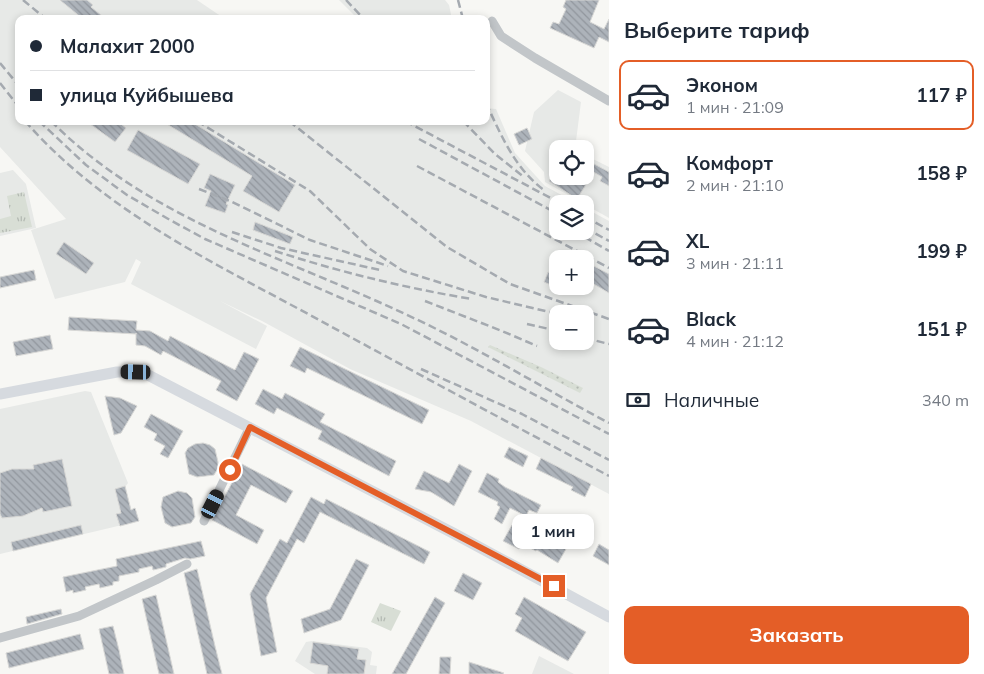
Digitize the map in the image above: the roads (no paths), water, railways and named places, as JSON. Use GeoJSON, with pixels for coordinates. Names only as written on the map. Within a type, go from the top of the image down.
{"type":"FeatureCollection","features":[{"type":"Feature","properties":{"kind":"street"},"geometry":{"type":"LineString","coordinates":[[492,21],[501,36],[609,101]]}},
{"type":"Feature","properties":{"kind":"street"},"geometry":{"type":"LineString","coordinates":[[0,394],[117,372],[136,372],[162,382],[250,427],[466,539],[609,617]]}},
{"type":"Feature","properties":{"kind":"street"},"geometry":{"type":"LineString","coordinates":[[204,521],[250,427]]}},
{"type":"Feature","properties":{"kind":"street"},"geometry":{"type":"LineString","coordinates":[[0,638],[79,616],[187,564]]}},
{"type":"Feature","properties":{"kind":"railway"},"geometry":{"type":"LineString","coordinates":[[23,0],[41,15]]}},
{"type":"Feature","properties":{"kind":"railway"},"geometry":{"type":"LineString","coordinates":[[346,0],[360,15]]}},
{"type":"Feature","properties":{"kind":"railway"},"geometry":{"type":"LineString","coordinates":[[458,0],[462,15]]}},
{"type":"Feature","properties":{"kind":"railway"},"geometry":{"type":"LineString","coordinates":[[0,63],[15,81]]}},
{"type":"Feature","properties":{"kind":"railway"},"geometry":{"type":"LineString","coordinates":[[0,83],[15,102]]}},
{"type":"Feature","properties":{"kind":"railway"},"geometry":{"type":"LineString","coordinates":[[490,111],[503,139],[517,162],[534,182],[544,190]]}},
{"type":"Feature","properties":{"kind":"railway"},"geometry":{"type":"LineString","coordinates":[[29,125],[55,152],[88,181],[122,207],[195,253],[609,476]]}},
{"type":"Feature","properties":{"kind":"railway"},"geometry":{"type":"LineString","coordinates":[[43,125],[86,165],[127,195],[170,220],[205,239],[401,324],[609,434]]}},
{"type":"Feature","properties":{"kind":"railway"},"geometry":{"type":"LineString","coordinates":[[55,125],[89,155],[130,184],[174,210],[265,254],[359,293],[431,326],[609,423]]}},
{"type":"Feature","properties":{"kind":"railway"},"geometry":{"type":"LineString","coordinates":[[203,125],[310,191],[370,249],[403,271],[486,297],[549,312]]}},
{"type":"Feature","properties":{"kind":"railway"},"geometry":{"type":"LineString","coordinates":[[294,125],[447,247],[510,284],[609,319]]}},
{"type":"Feature","properties":{"kind":"railway"},"geometry":{"type":"LineString","coordinates":[[413,125],[549,197]]}},
{"type":"Feature","properties":{"kind":"railway"},"geometry":{"type":"LineString","coordinates":[[467,125],[495,154],[524,177]]}},
{"type":"Feature","properties":{"kind":"railway"},"geometry":{"type":"LineString","coordinates":[[419,139],[549,209]]}},
{"type":"Feature","properties":{"kind":"railway"},"geometry":{"type":"LineString","coordinates":[[417,166],[609,268]]}},
{"type":"Feature","properties":{"kind":"railway"},"geometry":{"type":"LineString","coordinates":[[199,189],[230,201],[310,240],[388,266]]}},
{"type":"Feature","properties":{"kind":"railway"},"geometry":{"type":"LineString","coordinates":[[594,222],[609,230]]}},
{"type":"Feature","properties":{"kind":"railway"},"geometry":{"type":"LineString","coordinates":[[232,232],[281,248],[380,270]]}},
{"type":"Feature","properties":{"kind":"railway"},"geometry":{"type":"LineString","coordinates":[[594,233],[609,241]]}},
{"type":"Feature","properties":{"kind":"railway"},"geometry":{"type":"LineString","coordinates":[[590,240],[609,251]]}},
{"type":"Feature","properties":{"kind":"railway"},"geometry":{"type":"LineString","coordinates":[[275,251],[373,279],[472,299]]}},
{"type":"Feature","properties":{"kind":"railway"},"geometry":{"type":"LineString","coordinates":[[425,301],[537,346]]}},
{"type":"Feature","properties":{"kind":"railway"},"geometry":{"type":"LineString","coordinates":[[527,324],[549,329]]}},
{"type":"Feature","properties":{"kind":"railway"},"geometry":{"type":"LineString","coordinates":[[594,340],[609,344]]}},
{"type":"Feature","properties":{"kind":"railway"},"geometry":{"type":"LineString","coordinates":[[421,369],[522,414],[609,460]]}}]}
